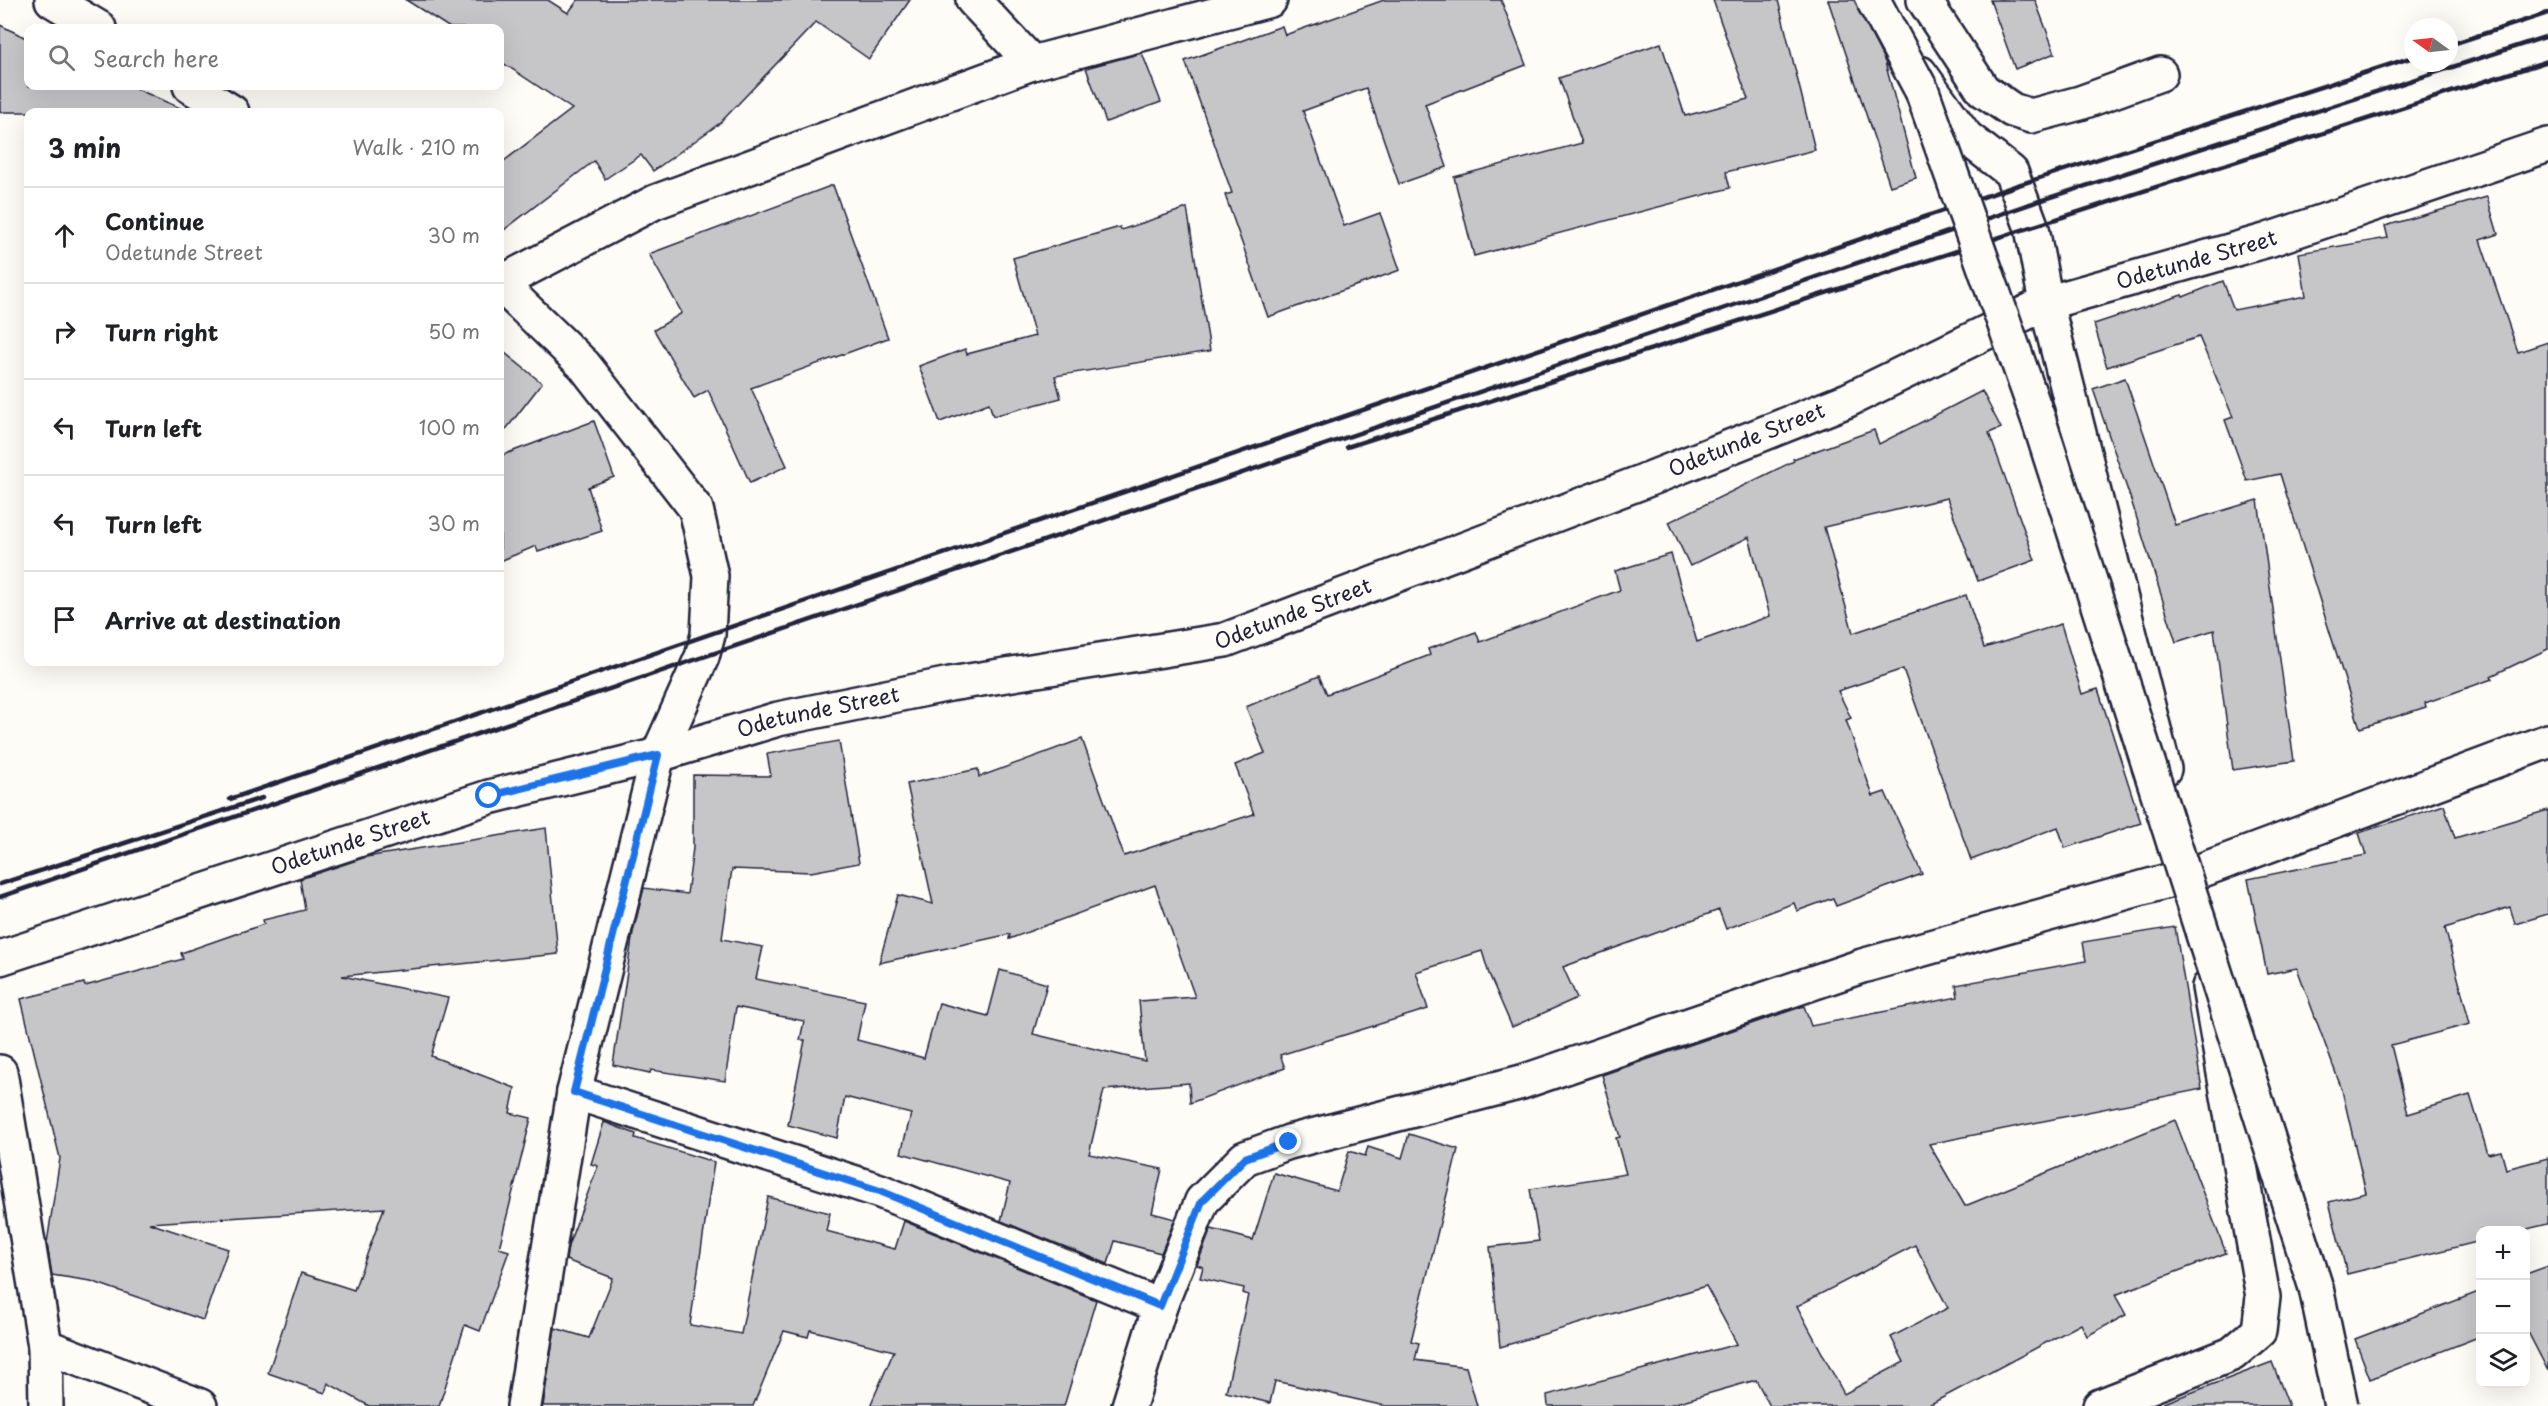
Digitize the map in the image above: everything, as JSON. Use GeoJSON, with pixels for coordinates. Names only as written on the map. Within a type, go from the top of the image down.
{"type":"FeatureCollection","features":[{"type":"Feature","properties":{"kind":"street"},"geometry":{"type":"LineString","coordinates":[[52,0],[92,24]]}},
{"type":"Feature","properties":{"kind":"street"},"geometry":{"type":"LineString","coordinates":[[973,0],[1032,63]]}},
{"type":"Feature","properties":{"kind":"street"},"geometry":{"type":"LineString","coordinates":[[504,281],[655,202],[1032,63],[1270,0]]}},
{"type":"Feature","properties":{"kind":"street"},"geometry":{"type":"LineString","coordinates":[[1867,0],[1966,136],[2011,172],[2032,228],[2046,303],[2189,875],[2263,1297],[2259,1331],[2232,1354],[2100,1406]]}},
{"type":"Feature","properties":{"kind":"street"},"geometry":{"type":"LineString","coordinates":[[1872,0],[1922,92],[2039,421],[2316,1288],[2341,1406]]}},
{"type":"Feature","properties":{"kind":"street"},"geometry":{"type":"LineString","coordinates":[[1924,0],[1983,90],[2012,110],[2031,116],[2080,103],[2160,74]]}},
{"type":"Feature","properties":{"kind":"street"},"geometry":{"type":"LineString","coordinates":[[196,90],[226,108]]}},
{"type":"Feature","properties":{"kind":"street","name":"Odetunde Street"},"geometry":{"type":"LineString","coordinates":[[0,958],[489,796],[658,755],[778,719],[927,688],[1225,640],[1628,488],[1848,400],[2046,303],[2268,240],[2548,145]]}},
{"type":"Feature","properties":{"kind":"street"},"geometry":{"type":"LineString","coordinates":[[504,287],[584,365],[696,509],[711,576],[708,635],[702,657],[658,755],[574,1092],[524,1406]]}},
{"type":"Feature","properties":{"kind":"street"},"geometry":{"type":"LineString","coordinates":[[1129,1406],[1160,1306],[1202,1201],[1245,1158],[1289,1142],[1522,1082],[1862,966],[2189,875],[2548,741]]}},
{"type":"Feature","properties":{"kind":"street"},"geometry":{"type":"LineString","coordinates":[[0,1072],[45,1346],[46,1406]]}},
{"type":"Feature","properties":{"kind":"street"},"geometry":{"type":"LineString","coordinates":[[574,1092],[880,1191],[1160,1306]]}},
{"type":"Feature","properties":{"kind":"street"},"geometry":{"type":"LineString","coordinates":[[45,1346],[200,1406]]}},
{"type":"Feature","properties":{"kind":"building"},"geometry":{"type":"Polygon","coordinates":[[[406,0],[548,0],[568,13],[578,0],[910,0],[869,59],[816,22],[720,123],[653,171],[641,155],[605,179],[594,161],[504,230],[504,161],[572,109],[504,64],[504,24],[444,24],[406,0]]]}},
{"type":"Feature","properties":{"kind":"building"},"geometry":{"type":"Polygon","coordinates":[[[1384,0],[1501,0],[1526,65],[1425,104],[1447,167],[1399,184],[1366,88],[1303,111],[1344,226],[1380,213],[1400,270],[1268,317],[1225,195],[1232,193],[1185,61],[1282,26],[1285,35],[1384,0]]]}},
{"type":"Feature","properties":{"kind":"building"},"geometry":{"type":"Polygon","coordinates":[[[1713,0],[1778,0],[1815,150],[1726,172],[1730,188],[1474,256],[1454,177],[1582,143],[1559,78],[1661,43],[1685,116],[1748,99],[1713,0]]]}},
{"type":"Feature","properties":{"kind":"building"},"geometry":{"type":"Polygon","coordinates":[[[1828,0],[1854,0],[1885,62],[1916,178],[1890,186],[1828,0]]]}},
{"type":"Feature","properties":{"kind":"building"},"geometry":{"type":"Polygon","coordinates":[[[1990,0],[2035,0],[2055,53],[2015,69],[1990,0]]]}},
{"type":"Feature","properties":{"kind":"building"},"geometry":{"type":"Polygon","coordinates":[[[0,25],[24,37],[24,90],[139,90],[180,108],[24,108],[24,112],[0,112],[0,25]]]}},
{"type":"Feature","properties":{"kind":"building"},"geometry":{"type":"Polygon","coordinates":[[[1142,53],[1161,102],[1106,122],[1086,68],[1142,53]]]}},
{"type":"Feature","properties":{"kind":"building"},"geometry":{"type":"Polygon","coordinates":[[[833,185],[888,338],[751,388],[787,466],[750,483],[708,390],[694,398],[654,330],[682,313],[649,254],[833,185]]]}},
{"type":"Feature","properties":{"kind":"building"},"geometry":{"type":"Polygon","coordinates":[[[2487,197],[2498,234],[2480,240],[2518,352],[2548,342],[2548,649],[2491,676],[2492,679],[2425,703],[2426,707],[2360,728],[2280,474],[2247,481],[2225,420],[2233,417],[2199,337],[2107,367],[2094,324],[2182,295],[2183,297],[2223,281],[2234,310],[2306,296],[2299,253],[2388,238],[2385,226],[2487,197]]]}},
{"type":"Feature","properties":{"kind":"building"},"geometry":{"type":"Polygon","coordinates":[[[1187,208],[1210,351],[1055,376],[1061,398],[993,416],[989,403],[940,422],[919,366],[965,349],[967,354],[1035,336],[1013,258],[1120,227],[1121,230],[1187,208]]]}},
{"type":"Feature","properties":{"kind":"building"},"geometry":{"type":"Polygon","coordinates":[[[504,352],[542,383],[504,432],[504,352]]]}},
{"type":"Feature","properties":{"kind":"building"},"geometry":{"type":"Polygon","coordinates":[[[2125,378],[2175,525],[2258,500],[2294,761],[2233,770],[2214,630],[2176,642],[2093,389],[2125,378]]]}},
{"type":"Feature","properties":{"kind":"building"},"geometry":{"type":"Polygon","coordinates":[[[1982,391],[2001,428],[1989,433],[2035,560],[1978,581],[1947,498],[1824,527],[1853,633],[1966,595],[1984,648],[2061,624],[2082,694],[2098,689],[2141,823],[2065,848],[2058,827],[1971,860],[1903,669],[1838,691],[1851,718],[1846,720],[1873,796],[1885,792],[1922,874],[1836,906],[1833,898],[1797,911],[1794,903],[1726,929],[1719,910],[1563,967],[1577,998],[1512,1027],[1489,974],[1482,951],[1416,972],[1428,1009],[1280,1055],[1285,1068],[1190,1103],[1189,1083],[1104,1090],[1089,1154],[1162,1169],[1152,1213],[1175,1219],[1161,1253],[1115,1241],[1108,1264],[1001,1221],[1010,1183],[901,1153],[911,1114],[845,1097],[837,1138],[788,1125],[805,1040],[800,1040],[804,1021],[736,1007],[725,1081],[651,1070],[650,1073],[613,1065],[633,932],[644,888],[687,894],[693,848],[693,775],[771,776],[767,754],[839,741],[859,863],[811,872],[732,869],[722,939],[763,947],[756,979],[865,1001],[857,1040],[924,1058],[939,1003],[988,1016],[1000,970],[1047,984],[1033,1034],[1145,1061],[1139,1001],[1195,997],[1155,885],[1009,939],[1010,934],[879,963],[898,895],[933,904],[907,784],[978,769],[979,777],[1082,739],[1124,856],[1254,814],[1235,765],[1265,753],[1246,707],[1319,676],[1327,694],[1430,655],[1428,649],[1476,632],[1480,642],[1620,590],[1615,571],[1671,554],[1697,642],[1770,616],[1749,537],[1690,566],[1669,522],[1794,461],[1793,459],[1874,430],[1879,444],[1982,391]]]}},
{"type":"Feature","properties":{"kind":"building"},"geometry":{"type":"Polygon","coordinates":[[[594,421],[614,477],[588,487],[602,531],[538,552],[536,546],[504,559],[504,455],[594,421]]]}},
{"type":"Feature","properties":{"kind":"building"},"geometry":{"type":"Polygon","coordinates":[[[2444,805],[2455,838],[2548,810],[2548,914],[2515,924],[2510,907],[2445,928],[2470,1024],[2391,1045],[2408,1114],[2470,1095],[2488,1154],[2501,1151],[2506,1169],[2548,1158],[2548,1224],[2530,1228],[2530,1226],[2476,1226],[2476,1242],[2347,1274],[2329,1202],[2366,1193],[2342,1090],[2297,968],[2267,974],[2248,879],[2366,855],[2359,833],[2444,805]]]}},
{"type":"Feature","properties":{"kind":"building"},"geometry":{"type":"Polygon","coordinates":[[[546,828],[558,954],[342,976],[448,998],[431,1056],[515,1088],[510,1113],[531,1118],[499,1248],[509,1251],[480,1331],[465,1325],[439,1406],[369,1406],[328,1383],[325,1393],[268,1373],[301,1273],[354,1290],[384,1208],[149,1223],[228,1249],[203,1320],[91,1281],[52,1275],[47,1243],[60,1158],[21,999],[84,983],[85,986],[183,959],[181,953],[264,924],[263,920],[305,910],[300,879],[366,857],[546,828]]]}},
{"type":"Feature","properties":{"kind":"building"},"geometry":{"type":"Polygon","coordinates":[[[2175,927],[2202,1089],[1929,1144],[1965,1206],[2175,1120],[2226,1253],[2115,1295],[2126,1315],[2087,1336],[2081,1324],[1927,1406],[1770,1406],[1756,1380],[1665,1406],[1548,1406],[1547,1395],[1737,1344],[1706,1286],[1500,1347],[1490,1247],[1539,1241],[1530,1189],[1626,1174],[1616,1138],[1620,1137],[1602,1075],[1804,1006],[1811,1026],[1958,997],[1956,985],[2086,961],[2083,942],[2175,927]],[[1915,1245],[1797,1306],[1844,1394],[1904,1362],[1891,1337],[1948,1308],[1915,1245]]]}},
{"type":"Feature","properties":{"kind":"building"},"geometry":{"type":"Polygon","coordinates":[[[604,1122],[636,1134],[635,1138],[714,1162],[690,1325],[741,1334],[768,1197],[830,1213],[826,1231],[895,1249],[904,1221],[1096,1300],[1064,1406],[870,1406],[894,1351],[810,1330],[808,1337],[784,1331],[753,1406],[543,1406],[555,1328],[589,1338],[613,1278],[566,1260],[568,1246],[598,1166],[591,1164],[604,1122]]]}},
{"type":"Feature","properties":{"kind":"building"},"geometry":{"type":"Polygon","coordinates":[[[1409,1134],[1458,1149],[1411,1341],[1419,1343],[1415,1360],[1466,1367],[1477,1406],[1385,1406],[1275,1381],[1270,1403],[1226,1392],[1248,1295],[1243,1293],[1244,1288],[1200,1278],[1203,1267],[1197,1265],[1211,1229],[1253,1240],[1274,1173],[1337,1191],[1349,1151],[1365,1156],[1368,1147],[1402,1158],[1409,1134]]]}},
{"type":"Feature","properties":{"kind":"building"},"geometry":{"type":"Polygon","coordinates":[[[2548,1266],[2548,1371],[2530,1336],[2530,1273],[2548,1266]]]}},
{"type":"Feature","properties":{"kind":"building"},"geometry":{"type":"Polygon","coordinates":[[[2476,1293],[2476,1338],[2370,1379],[2355,1339],[2476,1293]]]}},
{"type":"Feature","properties":{"kind":"building"},"geometry":{"type":"Polygon","coordinates":[[[2272,1362],[2289,1406],[2165,1406],[2164,1403],[2272,1362]]]}},
{"type":"Feature","properties":{"kind":"railway"},"geometry":{"type":"LineString","coordinates":[[2458,42],[2548,13]]}},
{"type":"Feature","properties":{"kind":"railway"},"geometry":{"type":"LineString","coordinates":[[0,897],[2024,206],[2548,36]]}},
{"type":"Feature","properties":{"kind":"railway"},"geometry":{"type":"LineString","coordinates":[[230,799],[2015,186],[2404,60]]}},
{"type":"Feature","properties":{"kind":"railway"},"geometry":{"type":"LineString","coordinates":[[1347,447],[2548,61]]}},
{"type":"Feature","properties":{"kind":"railway"},"geometry":{"type":"LineString","coordinates":[[0,884],[262,798]]}},
{"type":"Feature","properties":{"kind":"route"},"geometry":{"type":"LineString","coordinates":[[489,796],[658,755],[574,1092],[880,1191],[1160,1306],[1202,1201],[1245,1158],[1289,1142]]}}]}
